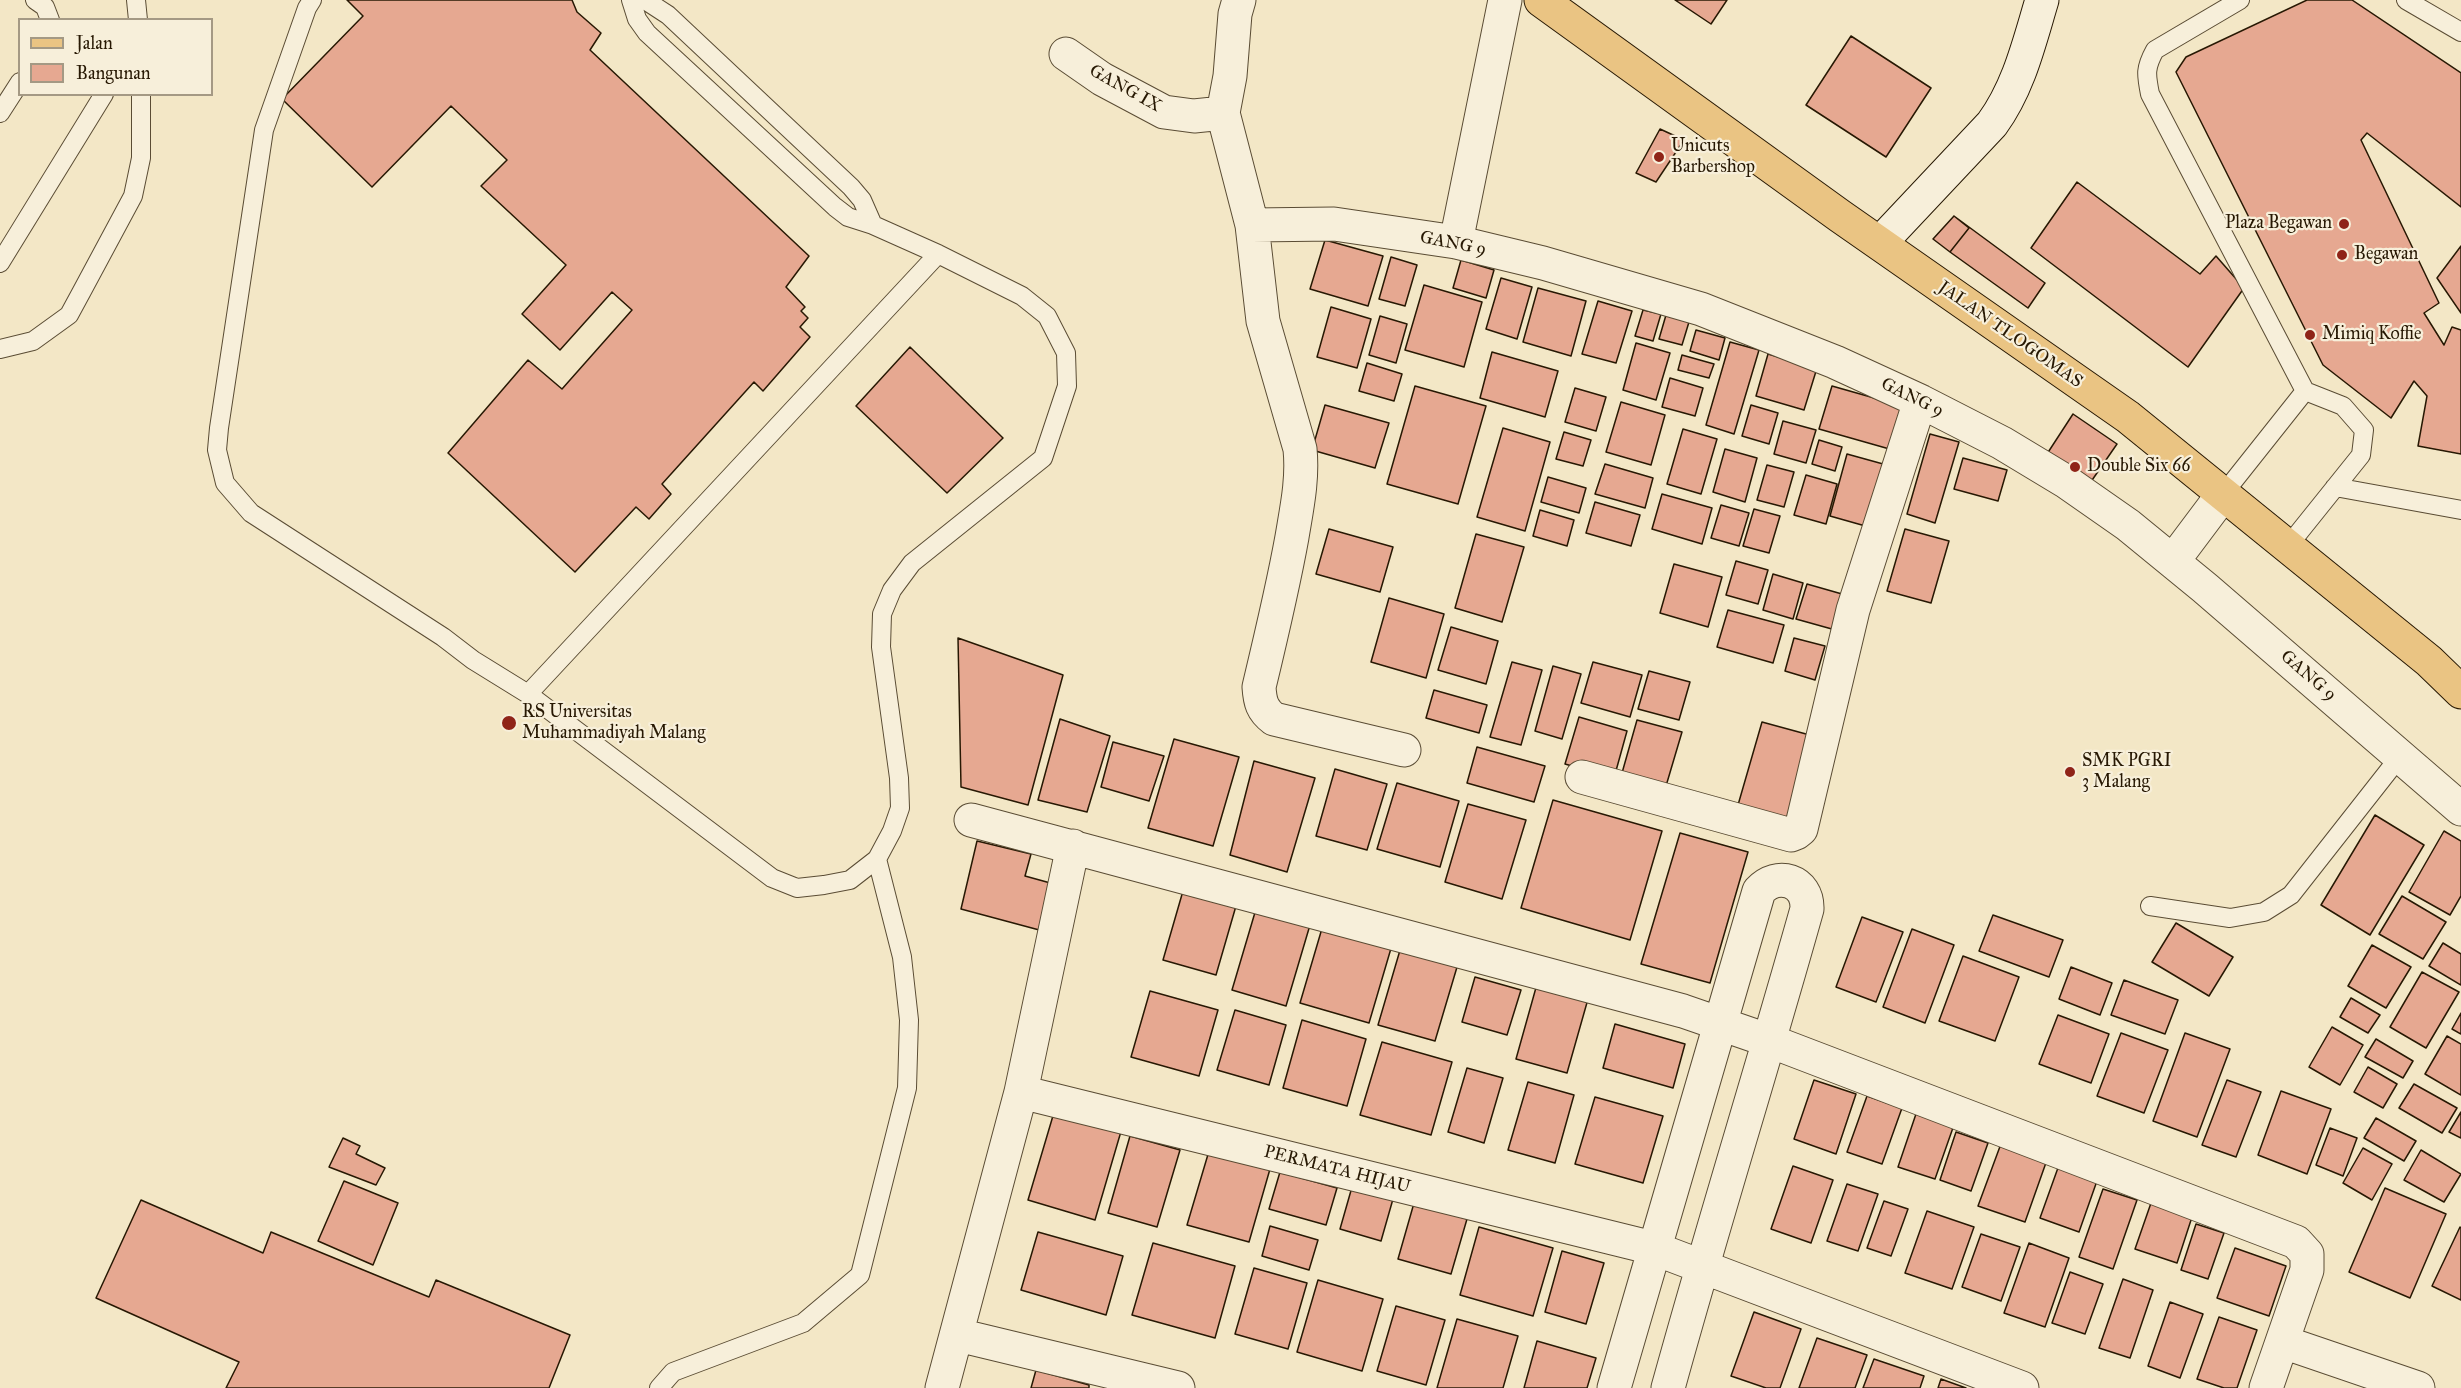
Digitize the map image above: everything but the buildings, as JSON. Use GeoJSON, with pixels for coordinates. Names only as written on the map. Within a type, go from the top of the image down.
{"type":"FeatureCollection","features":[{"type":"Feature","properties":{"kind":"main road","name":"JALAN TLOGOMAS"},"geometry":{"type":"LineString","coordinates":[[1541,0],[2128,417],[2429,661],[2461,692]]}},
{"type":"Feature","properties":{"kind":"street"},"geometry":{"type":"LineString","coordinates":[[1239,0],[1235,14],[1230,76],[1223,113],[1252,225],[1263,321],[1300,449],[1302,481],[1260,687],[1260,702],[1265,712],[1274,719],[1404,750]]}},
{"type":"Feature","properties":{"kind":"street"},"geometry":{"type":"LineString","coordinates":[[1456,242],[1505,0]]}},
{"type":"Feature","properties":{"kind":"street"},"geometry":{"type":"LineString","coordinates":[[1880,243],[1992,124],[2002,109],[2019,77],[2042,0]]}},
{"type":"Feature","properties":{"kind":"street","name":"GANG IX"},"geometry":{"type":"LineString","coordinates":[[1066,54],[1102,79],[1164,112],[1194,116],[1223,113]]}},
{"type":"Feature","properties":{"kind":"street","name":"GANG 9"},"geometry":{"type":"LineString","coordinates":[[1252,225],[1334,224],[1456,242],[1616,283],[1701,309],[1804,349],[1920,401],[2002,443],[2065,481],[2128,525],[2401,755],[2461,809]]}},
{"type":"Feature","properties":{"kind":"street"},"geometry":{"type":"LineString","coordinates":[[1582,777],[1791,835],[1801,828],[1853,610],[1920,401]]}},
{"type":"Feature","properties":{"kind":"street"},"geometry":{"type":"LineString","coordinates":[[2173,561],[2224,493]]}},
{"type":"Feature","properties":{"kind":"street"},"geometry":{"type":"LineString","coordinates":[[971,820],[1683,1011],[1770,1041],[2296,1242],[2307,1254],[2307,1270],[2266,1388]]}},
{"type":"Feature","properties":{"kind":"street"},"geometry":{"type":"LineString","coordinates":[[942,1388],[1021,1092],[1073,846]]}},
{"type":"Feature","properties":{"kind":"street"},"geometry":{"type":"LineString","coordinates":[[1614,1388],[1759,891],[1771,882],[1787,882],[1800,886],[1805,892],[1807,909],[1770,1041],[1701,1266],[1668,1388]]}},
{"type":"Feature","properties":{"kind":"street","name":"PERMATA HIJAU"},"geometry":{"type":"LineString","coordinates":[[1021,1092],[1653,1248],[2022,1388]]}},
{"type":"Feature","properties":{"kind":"street"},"geometry":{"type":"LineString","coordinates":[[958,1335],[1178,1388]]}},
{"type":"Feature","properties":{"kind":"street"},"geometry":{"type":"LineString","coordinates":[[2283,1342],[2372,1380],[2418,1388]]}},
{"type":"Feature","properties":{"kind":"lane"},"geometry":{"type":"LineString","coordinates":[[35,0],[45,7],[49,18]]}},
{"type":"Feature","properties":{"kind":"lane"},"geometry":{"type":"LineString","coordinates":[[136,0],[138,18]]}},
{"type":"Feature","properties":{"kind":"lane"},"geometry":{"type":"LineString","coordinates":[[312,0],[307,8],[264,129],[219,428],[217,450],[225,483],[251,513],[528,694],[771,878],[797,888],[850,880],[877,859],[892,831],[900,808],[899,778],[881,647],[882,614],[892,590],[912,563],[1043,458],[1067,386],[1066,353],[1047,316],[1022,296],[938,254],[873,225],[848,217],[656,41],[638,19],[631,0]]}},
{"type":"Feature","properties":{"kind":"lane"},"geometry":{"type":"LineString","coordinates":[[645,0],[668,15],[851,186],[862,200],[873,225]]}},
{"type":"Feature","properties":{"kind":"lane"},"geometry":{"type":"LineString","coordinates":[[2240,0],[2155,50],[2147,63],[2146,76],[2150,94],[2305,391],[2343,406],[2364,430],[2361,455],[2288,546]]}},
{"type":"Feature","properties":{"kind":"lane"},"geometry":{"type":"LineString","coordinates":[[2406,0],[2461,32]]}},
{"type":"Feature","properties":{"kind":"lane"},"geometry":{"type":"LineString","coordinates":[[0,113],[18,85]]}},
{"type":"Feature","properties":{"kind":"lane"},"geometry":{"type":"LineString","coordinates":[[0,263],[103,96]]}},
{"type":"Feature","properties":{"kind":"lane"},"geometry":{"type":"LineString","coordinates":[[0,349],[33,341],[69,315],[133,196],[141,158],[141,96]]}},
{"type":"Feature","properties":{"kind":"lane"},"geometry":{"type":"LineString","coordinates":[[528,694],[938,254]]}},
{"type":"Feature","properties":{"kind":"lane"},"geometry":{"type":"LineString","coordinates":[[2224,493],[2305,391]]}},
{"type":"Feature","properties":{"kind":"lane"},"geometry":{"type":"LineString","coordinates":[[2335,487],[2461,510]]}},
{"type":"Feature","properties":{"kind":"lane"},"geometry":{"type":"LineString","coordinates":[[2150,906],[2230,918],[2264,912],[2291,895],[2401,755]]}},
{"type":"Feature","properties":{"kind":"lane"},"geometry":{"type":"LineString","coordinates":[[659,1388],[673,1371],[803,1323],[860,1275],[907,1088],[909,1020],[902,957],[877,859]]}},
{"type":"Feature","properties":{"kind":"place","name":"Unicuts Barbershop"},"geometry":{"type":"Point","coordinates":[1659,157]}},
{"type":"Feature","properties":{"kind":"place","name":"Plaza Begawan"},"geometry":{"type":"Point","coordinates":[2344,224]}},
{"type":"Feature","properties":{"kind":"place","name":"Begawan"},"geometry":{"type":"Point","coordinates":[2342,255]}},
{"type":"Feature","properties":{"kind":"place","name":"Mimiq Koffie"},"geometry":{"type":"Point","coordinates":[2310,335]}},
{"type":"Feature","properties":{"kind":"place","name":"Double Six 66"},"geometry":{"type":"Point","coordinates":[2075,467]}},
{"type":"Feature","properties":{"kind":"place","name":"RS Universitas Muhammadiyah Malang"},"geometry":{"type":"Point","coordinates":[509,723]}},
{"type":"Feature","properties":{"kind":"place","name":"SMK PGRI 3 Malang"},"geometry":{"type":"Point","coordinates":[2070,772]}}]}
